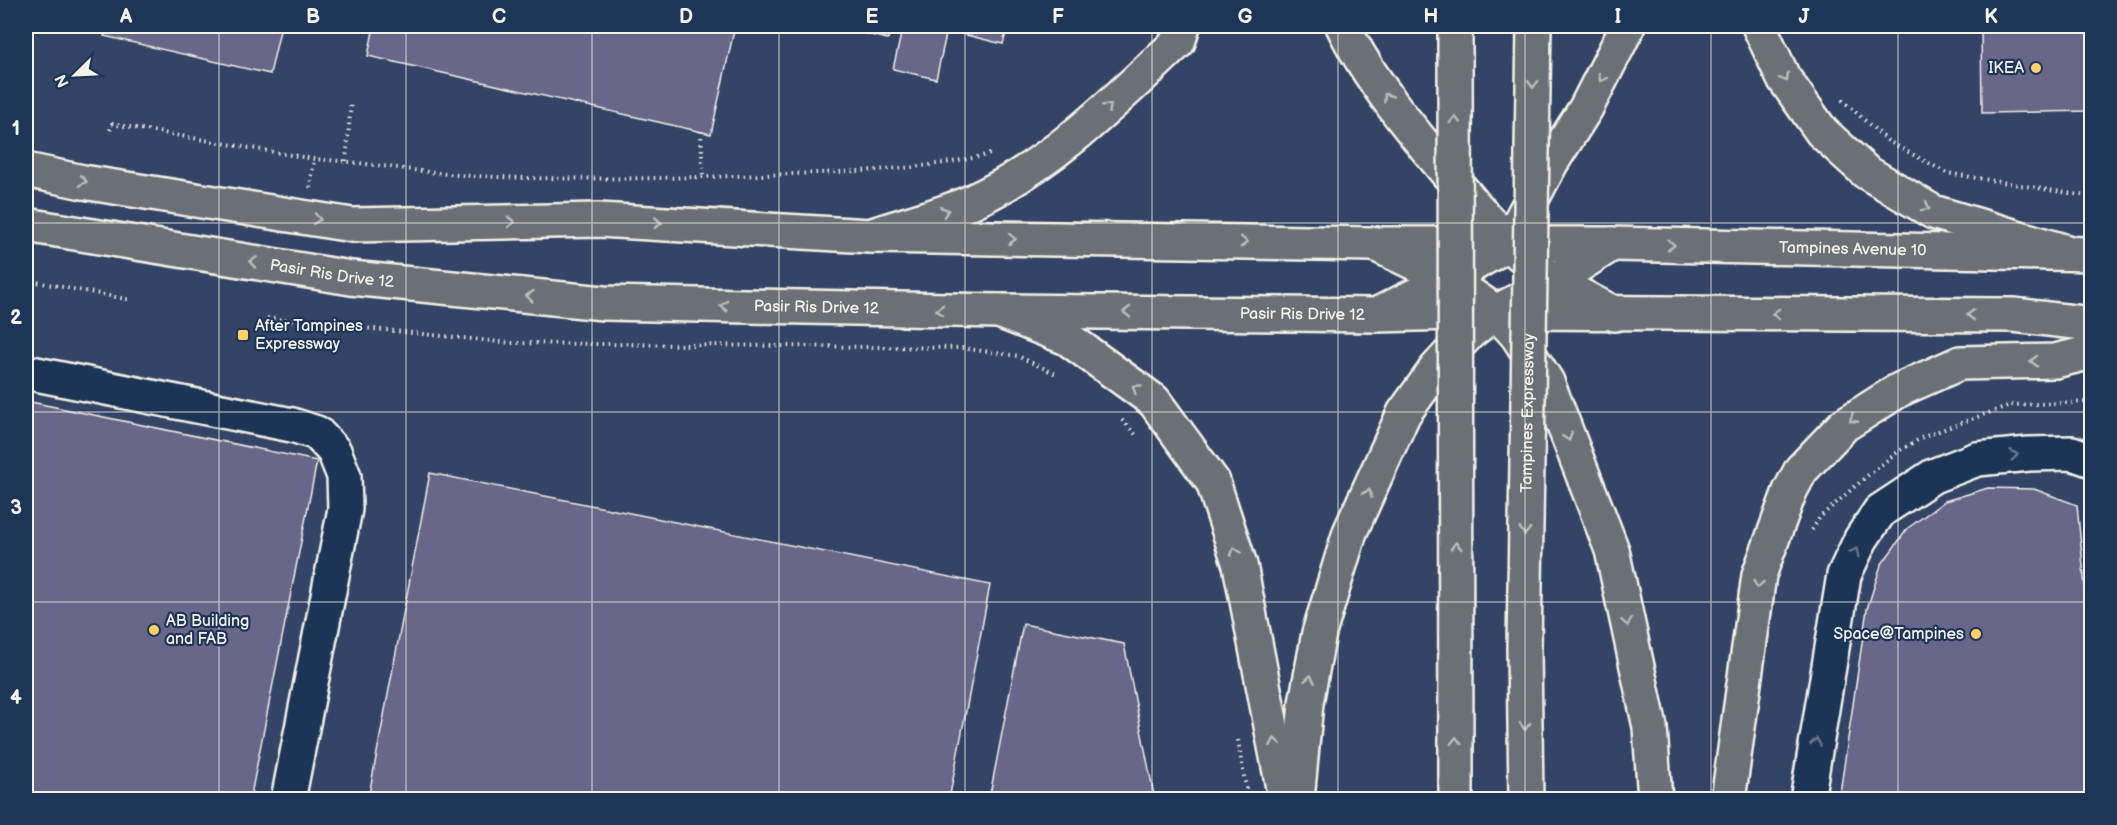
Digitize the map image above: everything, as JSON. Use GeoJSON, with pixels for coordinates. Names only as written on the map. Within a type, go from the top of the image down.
{"type":"FeatureCollection","features":[{"type":"Feature","properties":{"kind":"main road"},"geometry":{"type":"LineString","coordinates":[[870,236],[973,201],[1032,168],[1094,121],[1161,58],[1178,42],[1183,26]]}},
{"type":"Feature","properties":{"kind":"main road"},"geometry":{"type":"LineString","coordinates":[[1343,26],[1354,48],[1394,107],[1508,244],[1554,281],[1615,314],[2013,315],[2091,324]]}},
{"type":"Feature","properties":{"kind":"main road"},"geometry":{"type":"LineString","coordinates":[[1455,26],[1456,800]]}},
{"type":"Feature","properties":{"kind":"main road","name":"Tampines Expressway"},"geometry":{"type":"LineString","coordinates":[[1526,800],[1524,648],[1534,26]]}},
{"type":"Feature","properties":{"kind":"main road"},"geometry":{"type":"LineString","coordinates":[[1376,315],[1449,279],[1508,244],[1551,163],[1586,108],[1628,26]]}},
{"type":"Feature","properties":{"kind":"main road"},"geometry":{"type":"LineString","coordinates":[[1759,26],[1783,77],[1822,132],[1866,172],[1933,212],[2079,253]]}},
{"type":"Feature","properties":{"kind":"main road"},"geometry":{"type":"LineString","coordinates":[[26,170],[83,182],[352,225],[599,220],[870,236],[1375,244],[1612,244]]}},
{"type":"Feature","properties":{"kind":"main road","name":"Pasir Ris Drive 12"},"geometry":{"type":"LineString","coordinates":[[26,225],[351,278],[604,303],[999,311],[1376,315],[1496,312],[1615,314]]}},
{"type":"Feature","properties":{"kind":"main road"},"geometry":{"type":"LineString","coordinates":[[1375,244],[1449,279],[1496,312],[1517,335],[1547,382],[1611,550],[1650,727],[1655,800]]}},
{"type":"Feature","properties":{"kind":"main road"},"geometry":{"type":"LineString","coordinates":[[1297,800],[1306,703],[1319,633],[1350,532],[1404,413],[1436,369],[1462,340],[1496,312],[1554,281],[1612,244]]}},
{"type":"Feature","properties":{"kind":"main road","name":"Tampines Avenue 10"},"geometry":{"type":"LineString","coordinates":[[1612,244],[2079,253]]}},
{"type":"Feature","properties":{"kind":"main road"},"geometry":{"type":"LineString","coordinates":[[999,311],[1067,338],[1154,401],[1213,482],[1240,565],[1285,800]]}},
{"type":"Feature","properties":{"kind":"main road"},"geometry":{"type":"LineString","coordinates":[[1728,800],[1759,575],[1787,499],[1801,470],[1844,425],[1899,390],[1960,363],[2055,361],[2091,352]]}},
{"type":"Feature","properties":{"kind":"lane"},"geometry":{"type":"LineString","coordinates":[[26,372],[292,425],[317,432],[334,451],[344,476],[345,509],[288,800]]}},
{"type":"Feature","properties":{"kind":"lane"},"geometry":{"type":"LineString","coordinates":[[1807,800],[1844,575],[1861,539],[1880,511],[1933,476],[1977,459],[2072,453],[2091,460]]}},
{"type":"Feature","properties":{"kind":"path"},"geometry":{"type":"LineString","coordinates":[[1840,99],[1888,141],[1947,173],[2091,197]]}},
{"type":"Feature","properties":{"kind":"path"},"geometry":{"type":"LineString","coordinates":[[346,160],[351,103]]}},
{"type":"Feature","properties":{"kind":"path"},"geometry":{"type":"LineString","coordinates":[[110,130],[112,124],[314,159],[346,160],[471,176],[703,177],[858,171],[960,162],[1001,151]]}},
{"type":"Feature","properties":{"kind":"path"},"geometry":{"type":"LineString","coordinates":[[701,131],[703,177]]}},
{"type":"Feature","properties":{"kind":"path"},"geometry":{"type":"LineString","coordinates":[[26,280],[131,300]]}},
{"type":"Feature","properties":{"kind":"path"},"geometry":{"type":"LineString","coordinates":[[267,318],[511,343],[962,348],[1018,356],[1059,375]]}},
{"type":"Feature","properties":{"kind":"path"},"geometry":{"type":"LineString","coordinates":[[1118,416],[1139,439]]}},
{"type":"Feature","properties":{"kind":"building"},"geometry":{"type":"Polygon","coordinates":[[[107,26],[281,26],[270,74],[104,36],[107,26]]]}},
{"type":"Feature","properties":{"kind":"building"},"geometry":{"type":"Polygon","coordinates":[[[374,26],[735,26],[711,134],[368,56],[374,26]]]}},
{"type":"Feature","properties":{"kind":"building"},"geometry":{"type":"Polygon","coordinates":[[[832,26],[891,26],[888,39],[832,26]]]}},
{"type":"Feature","properties":{"kind":"building"},"geometry":{"type":"Polygon","coordinates":[[[903,26],[948,26],[936,79],[893,69],[903,26]]]}},
{"type":"Feature","properties":{"kind":"building"},"geometry":{"type":"Polygon","coordinates":[[[964,26],[1008,26],[1003,44],[962,34],[964,26]]]}},
{"type":"Feature","properties":{"kind":"building","name":"IKEA"},"geometry":{"type":"Polygon","coordinates":[[[1981,26],[2092,26],[2092,111],[1982,113],[1981,26]]]}},
{"type":"Feature","properties":{"kind":"building","name":"AB Building and FAB"},"geometry":{"type":"Polygon","coordinates":[[[26,401],[317,461],[250,800],[26,800],[26,401]]]}},
{"type":"Feature","properties":{"kind":"building"},"geometry":{"type":"Polygon","coordinates":[[[430,473],[990,585],[949,800],[368,800],[430,473]]]}},
{"type":"Feature","properties":{"kind":"building","name":"Space@Tampines"},"geometry":{"type":"Polygon","coordinates":[[[1988,488],[2034,489],[2077,505],[2092,659],[2092,780],[2089,800],[1839,800],[1867,609],[1881,565],[1908,528],[1945,501],[1988,488]]]}},
{"type":"Feature","properties":{"kind":"building"},"geometry":{"type":"Polygon","coordinates":[[[1023,624],[1124,644],[1155,800],[989,800],[1023,624]]]}},
{"type":"Feature","properties":{"kind":"place","name":"IKEA"},"geometry":{"type":"Point","coordinates":[2036,68]}},
{"type":"Feature","properties":{"kind":"place","name":"After Tampines Expressway"},"geometry":{"type":"Point","coordinates":[243,335]}},
{"type":"Feature","properties":{"kind":"place","name":"AB Building and FAB"},"geometry":{"type":"Point","coordinates":[154,630]}},
{"type":"Feature","properties":{"kind":"place","name":"Space@Tampines"},"geometry":{"type":"Point","coordinates":[1976,634]}}]}
